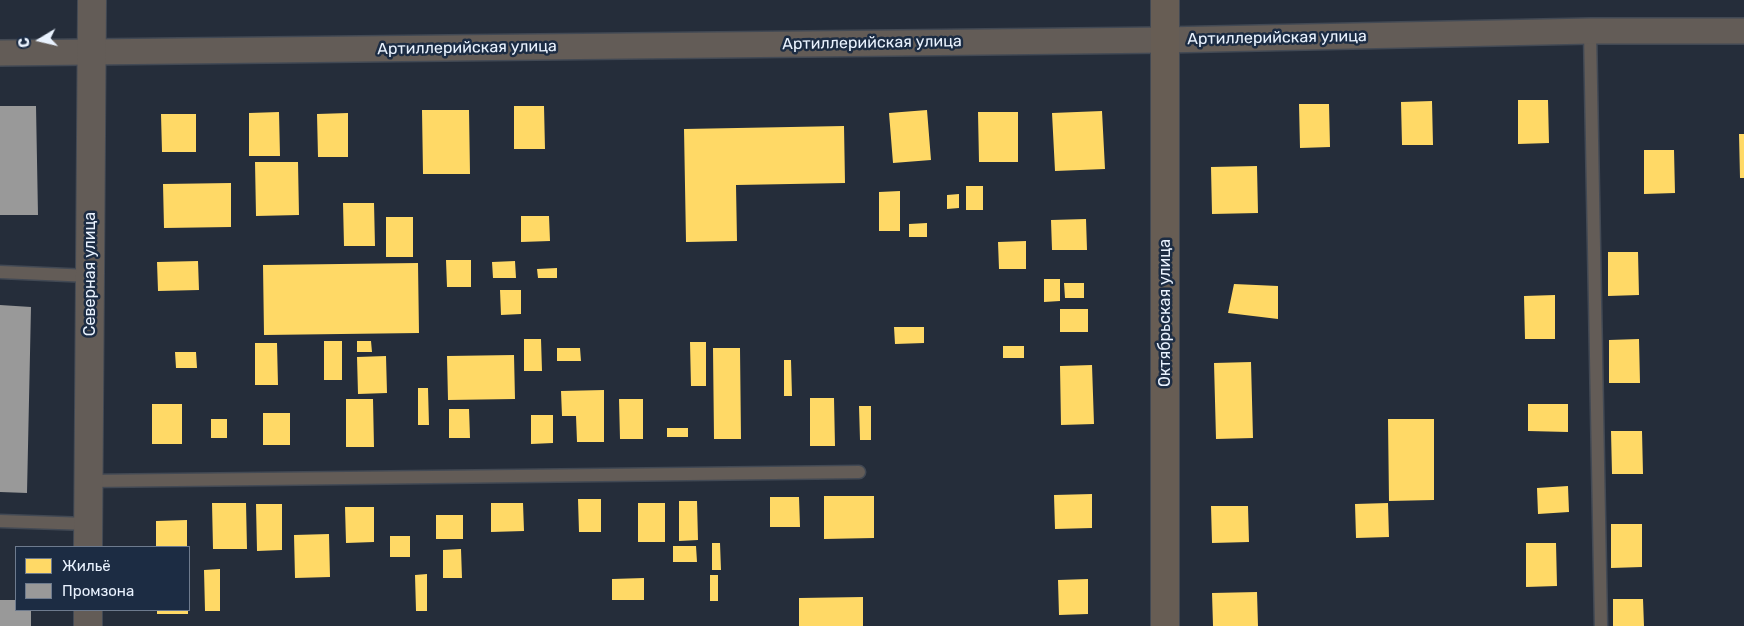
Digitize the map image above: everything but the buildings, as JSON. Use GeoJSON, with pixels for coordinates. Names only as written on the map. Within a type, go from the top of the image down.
{"type":"FeatureCollection","features":[{"type":"Feature","properties":{"kind":"main road","name":"Октябрьская улица"},"geometry":{"type":"LineString","coordinates":[[1164,0],[1165,626]]}},
{"type":"Feature","properties":{"kind":"street","name":"Северная улица"},"geometry":{"type":"LineString","coordinates":[[88,535],[92,0]]}},
{"type":"Feature","properties":{"kind":"street","name":"Артиллерийская улица"},"geometry":{"type":"LineString","coordinates":[[0,52],[1164,40],[1590,31],[1744,31]]}},
{"type":"Feature","properties":{"kind":"street"},"geometry":{"type":"LineString","coordinates":[[88,611],[88,626]]}},
{"type":"Feature","properties":{"kind":"lane"},"geometry":{"type":"LineString","coordinates":[[1590,31],[1602,626]]}},
{"type":"Feature","properties":{"kind":"lane"},"geometry":{"type":"LineString","coordinates":[[0,272],[90,276]]}},
{"type":"Feature","properties":{"kind":"lane"},"geometry":{"type":"LineString","coordinates":[[89,481],[859,472]]}},
{"type":"Feature","properties":{"kind":"lane"},"geometry":{"type":"LineString","coordinates":[[0,521],[88,535]]}}]}
